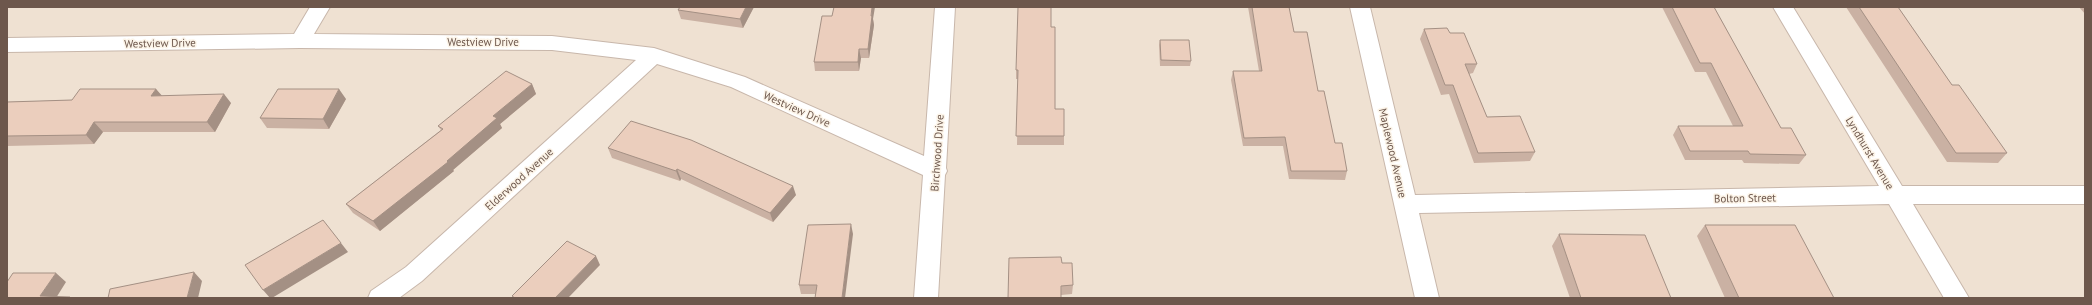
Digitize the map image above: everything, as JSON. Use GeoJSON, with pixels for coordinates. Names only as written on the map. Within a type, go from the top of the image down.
{"type":"FeatureCollection","features":[{"type":"Feature","properties":{"kind":"street"},"geometry":{"type":"LineString","coordinates":[[300,41],[320,7]]}},
{"type":"Feature","properties":{"kind":"street","name":"Birchwood Drive"},"geometry":{"type":"LineString","coordinates":[[926,298],[936,171],[945,7]]}},
{"type":"Feature","properties":{"kind":"street","name":"Maplewood Avenue"},"geometry":{"type":"LineString","coordinates":[[1360,7],[1427,298]]}},
{"type":"Feature","properties":{"kind":"street","name":"Lyndhurst Avenue"},"geometry":{"type":"LineString","coordinates":[[1783,7],[1957,298]]}},
{"type":"Feature","properties":{"kind":"street","name":"Westview Drive"},"geometry":{"type":"LineString","coordinates":[[7,45],[300,41],[552,43],[654,55],[738,82],[936,171]]}},
{"type":"Feature","properties":{"kind":"street","name":"Elderwood Avenue"},"geometry":{"type":"LineString","coordinates":[[380,298],[414,274],[654,55]]}},
{"type":"Feature","properties":{"kind":"street","name":"Bolton Street"},"geometry":{"type":"LineString","coordinates":[[1405,204],[1895,195],[2085,195]]}},
{"type":"Feature","properties":{"kind":"shaded area"},"geometry":{"type":"Polygon","coordinates":[[[7,7],[2085,7],[2085,298],[7,298],[7,7]]]}},
{"type":"Feature","properties":{"kind":"building"},"geometry":{"type":"Polygon","coordinates":[[[680,7],[746,7],[740,19],[678,10],[680,7]]]}},
{"type":"Feature","properties":{"kind":"building"},"geometry":{"type":"Polygon","coordinates":[[[834,7],[872,7],[868,49],[859,49],[858,62],[814,62],[822,16],[832,16],[834,7]]]}},
{"type":"Feature","properties":{"kind":"building"},"geometry":{"type":"Polygon","coordinates":[[[1018,7],[1051,7],[1051,27],[1055,27],[1055,109],[1064,109],[1064,136],[1016,136],[1018,7]]]}},
{"type":"Feature","properties":{"kind":"building"},"geometry":{"type":"Polygon","coordinates":[[[1252,7],[1289,7],[1294,32],[1307,32],[1318,91],[1324,91],[1335,143],[1342,143],[1347,171],[1291,171],[1285,137],[1244,138],[1233,71],[1262,71],[1252,7]]]}},
{"type":"Feature","properties":{"kind":"building"},"geometry":{"type":"Polygon","coordinates":[[[1672,7],[1714,7],[1781,128],[1791,128],[1806,155],[1750,154],[1748,151],[1690,151],[1678,126],[1743,126],[1711,63],[1700,63],[1672,7]]]}},
{"type":"Feature","properties":{"kind":"building"},"geometry":{"type":"Polygon","coordinates":[[[1859,7],[1898,7],[1952,85],[1959,85],[2007,153],[1956,153],[1859,7]]]}},
{"type":"Feature","properties":{"kind":"building"},"geometry":{"type":"Polygon","coordinates":[[[1447,28],[1450,33],[1464,33],[1477,64],[1465,64],[1487,117],[1520,116],[1535,152],[1478,153],[1453,85],[1445,85],[1424,29],[1447,28]]]}},
{"type":"Feature","properties":{"kind":"building"},"geometry":{"type":"Polygon","coordinates":[[[1160,40],[1189,40],[1191,61],[1161,60],[1160,40]]]}},
{"type":"Feature","properties":{"kind":"building"},"geometry":{"type":"Polygon","coordinates":[[[506,71],[532,84],[493,116],[497,118],[447,161],[448,162],[373,221],[346,204],[443,129],[438,126],[506,71]]]}},
{"type":"Feature","properties":{"kind":"building"},"geometry":{"type":"Polygon","coordinates":[[[80,89],[156,89],[151,96],[224,94],[207,122],[94,122],[86,135],[7,136],[7,102],[72,100],[80,89]]]}},
{"type":"Feature","properties":{"kind":"building"},"geometry":{"type":"Polygon","coordinates":[[[278,89],[339,89],[323,119],[260,118],[278,89]]]}},
{"type":"Feature","properties":{"kind":"building"},"geometry":{"type":"Polygon","coordinates":[[[631,121],[691,140],[793,186],[770,213],[677,169],[676,171],[608,148],[631,121]]]}},
{"type":"Feature","properties":{"kind":"building"},"geometry":{"type":"Polygon","coordinates":[[[323,220],[341,243],[263,290],[245,265],[323,220]]]}},
{"type":"Feature","properties":{"kind":"building"},"geometry":{"type":"Polygon","coordinates":[[[851,224],[842,298],[815,298],[817,285],[799,285],[808,225],[851,224]]]}},
{"type":"Feature","properties":{"kind":"building"},"geometry":{"type":"Polygon","coordinates":[[[1705,225],[1795,225],[1834,298],[1739,298],[1705,225]]]}},
{"type":"Feature","properties":{"kind":"building"},"geometry":{"type":"Polygon","coordinates":[[[1559,234],[1645,235],[1671,298],[1581,298],[1559,234]]]}},
{"type":"Feature","properties":{"kind":"building"},"geometry":{"type":"Polygon","coordinates":[[[567,241],[596,256],[555,298],[515,298],[512,296],[567,241]]]}},
{"type":"Feature","properties":{"kind":"building"},"geometry":{"type":"Polygon","coordinates":[[[1061,257],[1062,263],[1072,263],[1073,285],[1061,286],[1061,298],[1008,298],[1009,258],[1061,257]]]}},
{"type":"Feature","properties":{"kind":"building"},"geometry":{"type":"Polygon","coordinates":[[[194,272],[187,298],[108,298],[110,289],[194,272]]]}},
{"type":"Feature","properties":{"kind":"building"},"geometry":{"type":"Polygon","coordinates":[[[13,273],[56,273],[40,296],[70,297],[7,298],[7,282],[13,273]]]}}]}
